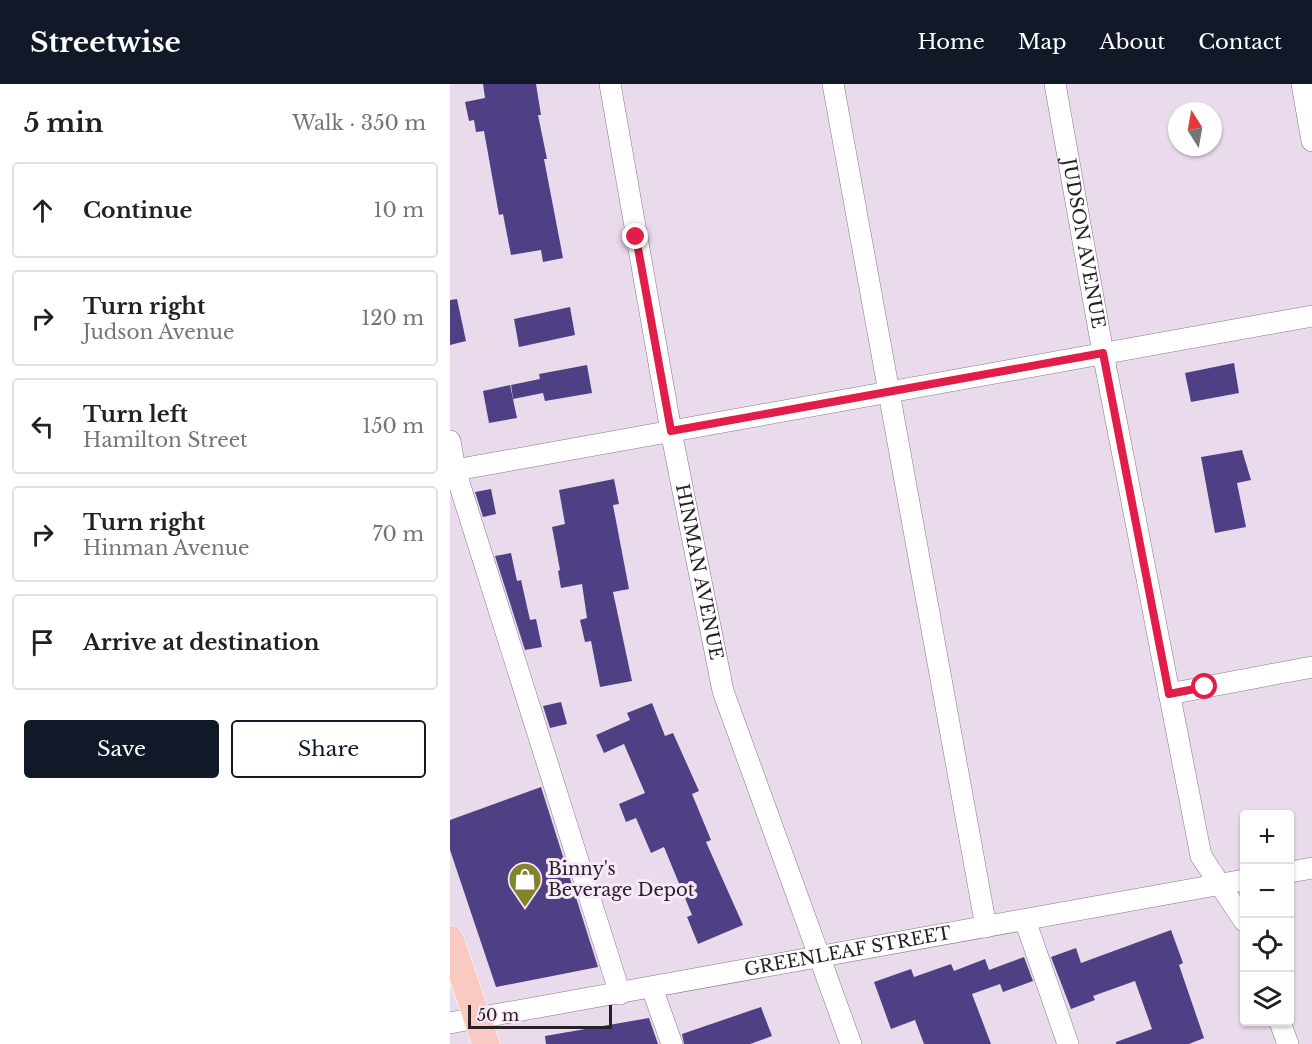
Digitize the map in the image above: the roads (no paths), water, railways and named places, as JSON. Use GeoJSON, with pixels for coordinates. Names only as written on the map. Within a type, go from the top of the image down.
{"type":"FeatureCollection","features":[{"type":"Feature","properties":{"kind":"main road"},"geometry":{"type":"LineString","coordinates":[[450,939],[486,1044]]}},
{"type":"Feature","properties":{"kind":"street","name":"HINMAN AVENUE"},"geometry":{"type":"LineString","coordinates":[[610,84],[671,431],[723,691],[851,1044]]}},
{"type":"Feature","properties":{"kind":"street"},"geometry":{"type":"LineString","coordinates":[[833,84],[986,927]]}},
{"type":"Feature","properties":{"kind":"street","name":"JUDSON AVENUE"},"geometry":{"type":"LineString","coordinates":[[1055,84],[1103,353],[1201,856],[1243,918]]}},
{"type":"Feature","properties":{"kind":"street"},"geometry":{"type":"LineString","coordinates":[[1302,84],[1312,141]]}},
{"type":"Feature","properties":{"kind":"street"},"geometry":{"type":"LineString","coordinates":[[453,470],[1312,316]]}},
{"type":"Feature","properties":{"kind":"street"},"geometry":{"type":"LineString","coordinates":[[450,441],[453,470],[620,993]]}},
{"type":"Feature","properties":{"kind":"street"},"geometry":{"type":"LineString","coordinates":[[1169,694],[1312,667]]}},
{"type":"Feature","properties":{"kind":"street"},"geometry":{"type":"LineString","coordinates":[[1294,871],[1312,868]]}},
{"type":"Feature","properties":{"kind":"street","name":"GREENLEAF STREET"},"geometry":{"type":"LineString","coordinates":[[450,1023],[1240,881]]}},
{"type":"Feature","properties":{"kind":"street"},"geometry":{"type":"LineString","coordinates":[[1025,920],[1068,1044]]}},
{"type":"Feature","properties":{"kind":"street"},"geometry":{"type":"LineString","coordinates":[[652,988],[672,1044]]}},
{"type":"Feature","properties":{"kind":"street"},"geometry":{"type":"LineString","coordinates":[[1281,1026],[1288,1044]]}},
{"type":"Feature","properties":{"kind":"place","name":"Binny's Beverage Depot"},"geometry":{"type":"Point","coordinates":[525,908]}}]}
